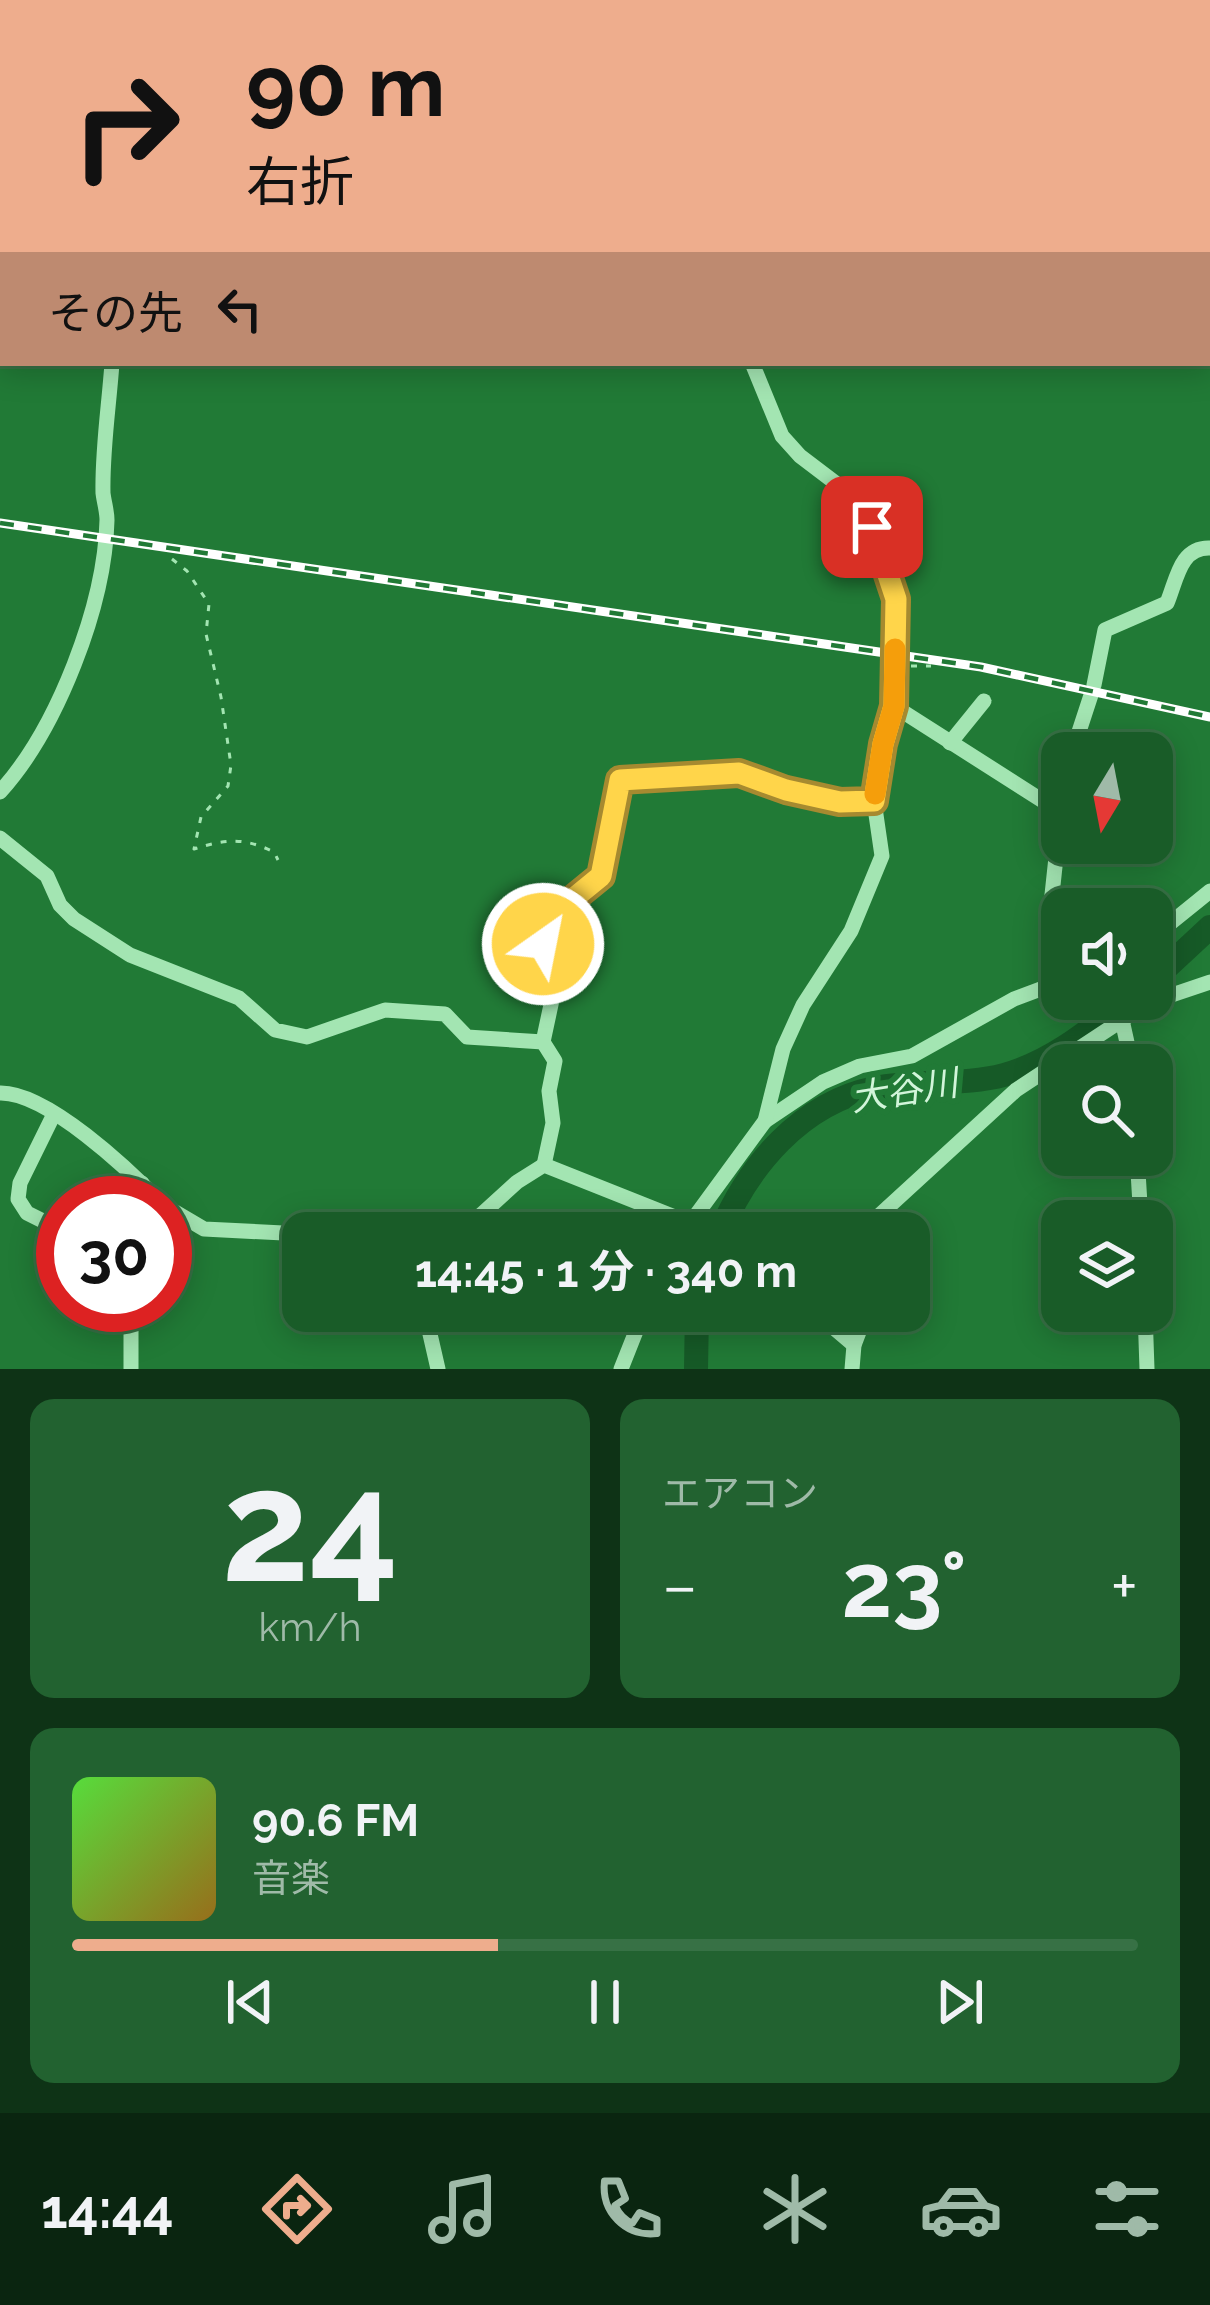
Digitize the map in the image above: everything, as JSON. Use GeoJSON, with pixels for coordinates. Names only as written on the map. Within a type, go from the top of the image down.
{"type":"FeatureCollection","features":[{"type":"Feature","properties":{"kind":"street"},"geometry":{"type":"LineString","coordinates":[[0,792],[25,764],[58,707],[99,580],[107,518],[104,494],[112,366]]}},
{"type":"Feature","properties":{"kind":"street"},"geometry":{"type":"LineString","coordinates":[[701,1212],[764,1121],[783,1049],[803,1005],[851,931],[882,856],[874,801],[894,706],[896,599],[872,527],[854,497],[800,456],[782,436],[753,366]]}},
{"type":"Feature","properties":{"kind":"street"},"geometry":{"type":"LineString","coordinates":[[1079,732],[1106,630],[1167,603],[1187,553],[1210,548]]}},
{"type":"Feature","properties":{"kind":"street"},"geometry":{"type":"LineString","coordinates":[[950,743],[984,700]]}},
{"type":"Feature","properties":{"kind":"street"},"geometry":{"type":"LineString","coordinates":[[894,706],[1041,800]]}},
{"type":"Feature","properties":{"kind":"street"},"geometry":{"type":"LineString","coordinates":[[484,1212],[544,1165],[553,1123],[549,1091],[556,1061],[543,1042],[555,986],[543,944],[548,908],[568,903],[601,876],[620,780],[739,773],[840,802],[874,801]]}},
{"type":"Feature","properties":{"kind":"street"},"geometry":{"type":"LineString","coordinates":[[0,838],[47,876],[60,904],[74,919],[130,956],[239,998],[275,1030],[307,1036],[386,1010],[445,1014],[466,1037],[543,1042]]}},
{"type":"Feature","properties":{"kind":"street"},"geometry":{"type":"LineString","coordinates":[[1173,921],[1210,891]]}},
{"type":"Feature","properties":{"kind":"street"},"geometry":{"type":"LineString","coordinates":[[1173,995],[1210,982]]}},
{"type":"Feature","properties":{"kind":"street"},"geometry":{"type":"LineString","coordinates":[[764,1121],[823,1082],[860,1066],[912,1056],[1041,989]]}},
{"type":"Feature","properties":{"kind":"street"},"geometry":{"type":"LineString","coordinates":[[883,1212],[1016,1090],[1117,1020]]}},
{"type":"Feature","properties":{"kind":"street"},"geometry":{"type":"LineString","coordinates":[[0,1093],[26,1097],[54,1114],[133,1176]]}},
{"type":"Feature","properties":{"kind":"street"},"geometry":{"type":"LineString","coordinates":[[36,1218],[18,1199],[20,1183],[54,1114]]}},
{"type":"Feature","properties":{"kind":"street"},"geometry":{"type":"LineString","coordinates":[[544,1165],[653,1212]]}},
{"type":"Feature","properties":{"kind":"street"},"geometry":{"type":"LineString","coordinates":[[888,1212],[889,1207]]}},
{"type":"Feature","properties":{"kind":"street"},"geometry":{"type":"LineString","coordinates":[[192,1222],[203,1228],[282,1233]]}},
{"type":"Feature","properties":{"kind":"street"},"geometry":{"type":"LineString","coordinates":[[130,1369],[131,1332]]}},
{"type":"Feature","properties":{"kind":"street"},"geometry":{"type":"LineString","coordinates":[[430,1332],[438,1369]]}},
{"type":"Feature","properties":{"kind":"street"},"geometry":{"type":"LineString","coordinates":[[621,1369],[636,1332]]}},
{"type":"Feature","properties":{"kind":"street"},"geometry":{"type":"LineString","coordinates":[[839,1332],[854,1345]]}},
{"type":"Feature","properties":{"kind":"street"},"geometry":{"type":"LineString","coordinates":[[852,1369],[859,1332]]}},
{"type":"Feature","properties":{"kind":"street"},"geometry":{"type":"LineString","coordinates":[[1146,1332],[1147,1369]]}},
{"type":"Feature","properties":{"kind":"path"},"geometry":{"type":"LineString","coordinates":[[172,559],[187,571],[209,604],[209,652],[231,765],[228,787],[201,817],[194,849],[231,838],[274,852],[278,860]]}},
{"type":"Feature","properties":{"kind":"path"},"geometry":{"type":"LineString","coordinates":[[894,663],[932,666]]}},
{"type":"Feature","properties":{"kind":"waterway","name":"大谷川"},"geometry":{"type":"LineString","coordinates":[[1173,961],[1210,927]]}},
{"type":"Feature","properties":{"kind":"waterway","name":"大谷川"},"geometry":{"type":"LineString","coordinates":[[730,1212],[780,1141],[824,1108],[875,1088],[1004,1075],[1038,1062],[1101,1020]]}},
{"type":"Feature","properties":{"kind":"waterway","name":"大谷川"},"geometry":{"type":"LineString","coordinates":[[696,1369],[697,1332]]}},
{"type":"Feature","properties":{"kind":"railway"},"geometry":{"type":"LineString","coordinates":[[0,523],[981,667],[1210,717]]}},
{"type":"Feature","properties":{"kind":"slow traffic"},"geometry":{"type":"LineString","coordinates":[[875,794],[894,706],[895,649]]}},
{"type":"Feature","properties":{"kind":"route"},"geometry":{"type":"LineString","coordinates":[[543,944],[548,908],[568,903],[601,876],[620,780],[739,773],[840,802],[874,801],[894,706],[896,599],[872,527]]}}]}
